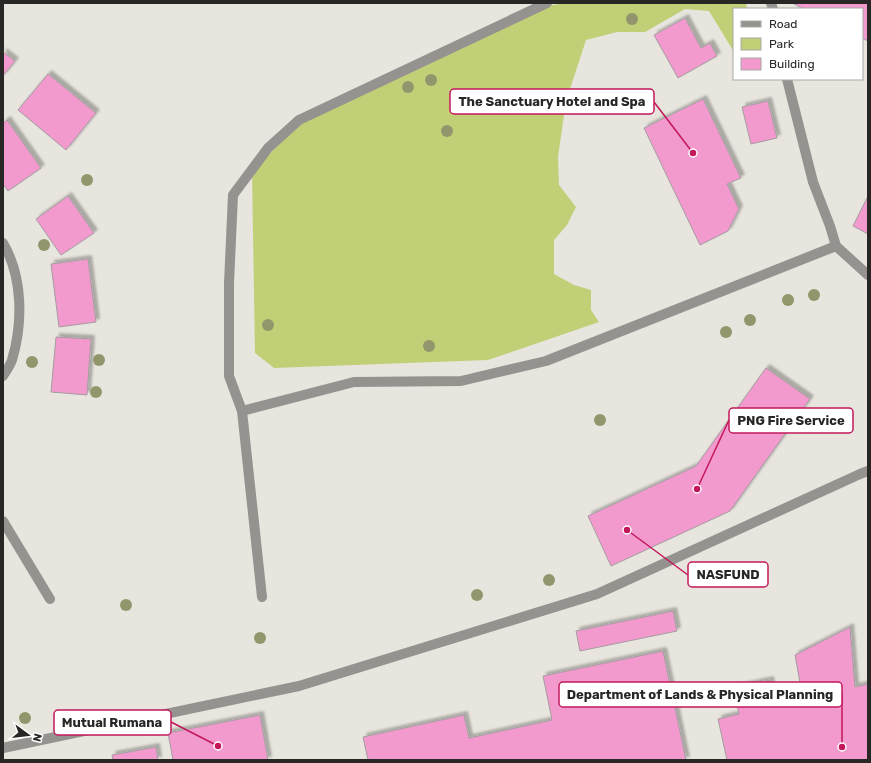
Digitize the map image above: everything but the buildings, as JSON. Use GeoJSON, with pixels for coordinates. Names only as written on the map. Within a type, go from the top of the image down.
{"type":"FeatureCollection","features":[{"type":"Feature","properties":{"kind":"street"},"geometry":{"type":"LineString","coordinates":[[262,597],[242,411],[229,376],[228,283],[233,195],[268,148],[299,120],[547,3]]}},
{"type":"Feature","properties":{"kind":"street"},"geometry":{"type":"LineString","coordinates":[[787,80],[813,182],[836,246],[868,275]]}},
{"type":"Feature","properties":{"kind":"street"},"geometry":{"type":"LineString","coordinates":[[3,243],[8,252],[17,279],[19,314],[16,341],[11,362],[3,376]]}},
{"type":"Feature","properties":{"kind":"street"},"geometry":{"type":"LineString","coordinates":[[242,411],[354,382],[461,381],[546,361],[836,246]]}},
{"type":"Feature","properties":{"kind":"street"},"geometry":{"type":"LineString","coordinates":[[3,748],[299,686],[597,594],[868,471]]}},
{"type":"Feature","properties":{"kind":"street"},"geometry":{"type":"LineString","coordinates":[[3,521],[50,599]]}},
{"type":"Feature","properties":{"kind":"green space"},"geometry":{"type":"Polygon","coordinates":[[[565,3],[746,3],[747,8],[733,8],[733,50],[709,11],[685,9],[645,32],[617,32],[586,40],[566,101],[558,157],[559,185],[576,207],[567,225],[554,240],[554,274],[574,285],[591,290],[591,310],[599,322],[488,360],[274,368],[255,353],[252,172],[297,126],[547,6],[565,3]]]}},
{"type":"Feature","properties":{"kind":"place","name":"The Sanctuary Hotel and Spa"},"geometry":{"type":"Point","coordinates":[693,153]}},
{"type":"Feature","properties":{"kind":"place","name":"PNG Fire Service"},"geometry":{"type":"Point","coordinates":[697,489]}},
{"type":"Feature","properties":{"kind":"place","name":"NASFUND"},"geometry":{"type":"Point","coordinates":[627,530]}},
{"type":"Feature","properties":{"kind":"place","name":"Mutual Rumana"},"geometry":{"type":"Point","coordinates":[218,746]}},
{"type":"Feature","properties":{"kind":"place","name":"Department of Lands & Physical Planning"},"geometry":{"type":"Point","coordinates":[842,747]}}]}
